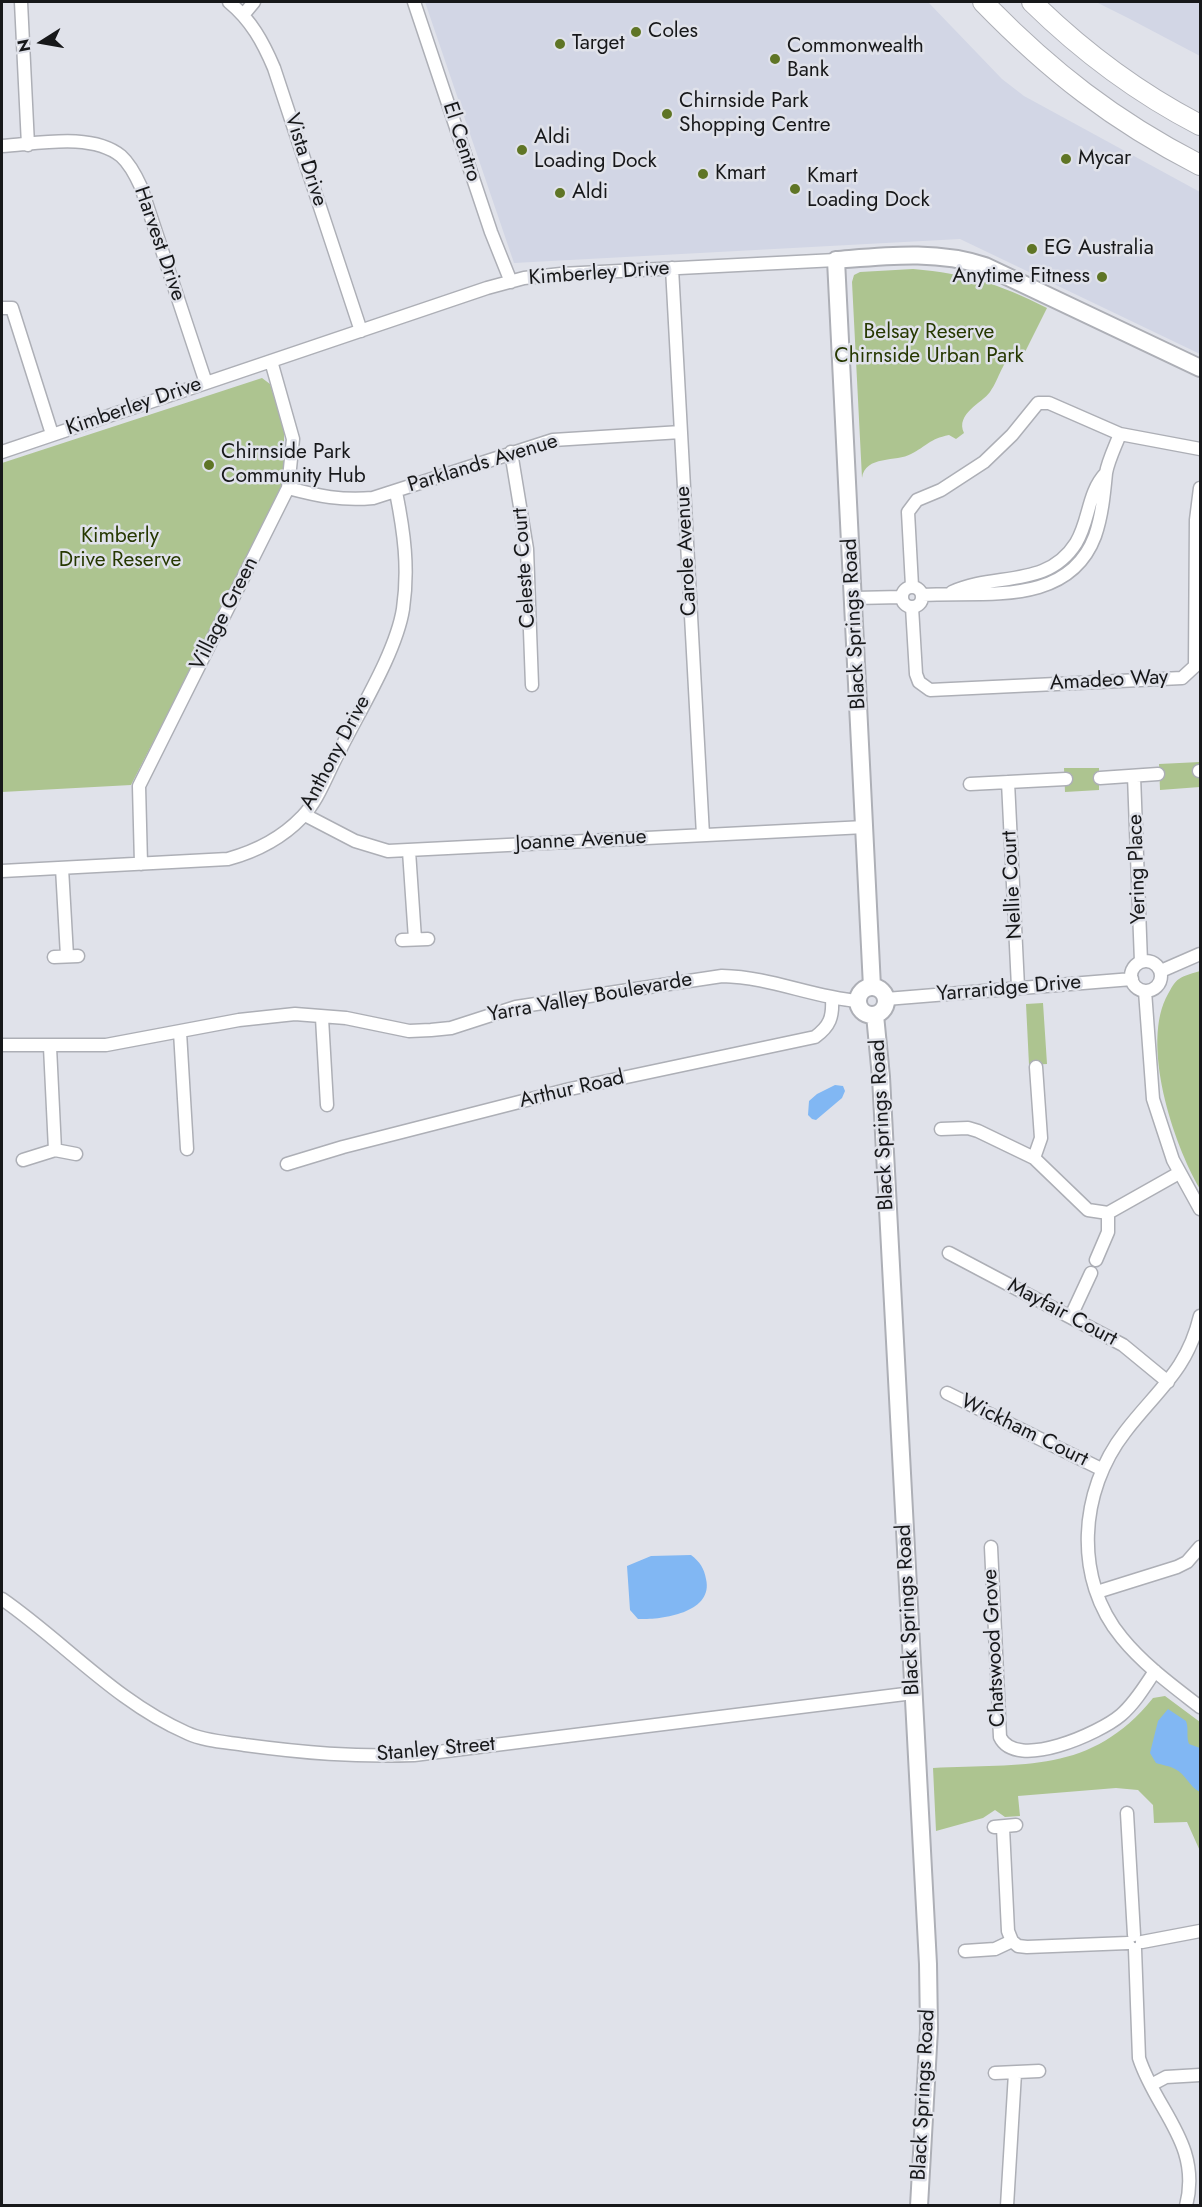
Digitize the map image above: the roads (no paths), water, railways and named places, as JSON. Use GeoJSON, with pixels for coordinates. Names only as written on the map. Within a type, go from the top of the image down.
{"type":"FeatureCollection","features":[{"type":"Feature","properties":{"kind":"highway"},"geometry":{"type":"LineString","coordinates":[[983,2],[1038,58],[1081,93],[1160,144],[1200,165]]}},
{"type":"Feature","properties":{"kind":"highway"},"geometry":{"type":"LineString","coordinates":[[1032,2],[1058,27],[1119,76],[1148,96],[1200,125]]}},
{"type":"Feature","properties":{"kind":"main road","name":"Kimberley Drive"},"geometry":{"type":"LineString","coordinates":[[836,260],[927,255],[960,258],[985,266],[1200,368]]}},
{"type":"Feature","properties":{"kind":"main road","name":"Black Springs Road"},"geometry":{"type":"LineString","coordinates":[[836,260],[866,826],[872,987]]}},
{"type":"Feature","properties":{"kind":"main road"},"geometry":{"type":"LineString","coordinates":[[872,987],[879,989],[886,999],[882,1010],[875,1015],[864,1012],[858,1001],[864,990],[872,987]]}},
{"type":"Feature","properties":{"kind":"main road","name":"Black Springs Road"},"geometry":{"type":"LineString","coordinates":[[875,1015],[881,1077],[929,2029],[919,2205]]}},
{"type":"Feature","properties":{"kind":"street"},"geometry":{"type":"LineString","coordinates":[[21,2],[28,145]]}},
{"type":"Feature","properties":{"kind":"street","name":"Vista Drive"},"geometry":{"type":"LineString","coordinates":[[229,2],[244,14],[261,39],[274,68],[361,331]]}},
{"type":"Feature","properties":{"kind":"street"},"geometry":{"type":"LineString","coordinates":[[244,14],[254,2]]}},
{"type":"Feature","properties":{"kind":"street","name":"El Centro"},"geometry":{"type":"LineString","coordinates":[[414,2],[491,232],[511,282]]}},
{"type":"Feature","properties":{"kind":"street","name":"Harvest Drive"},"geometry":{"type":"LineString","coordinates":[[2,146],[90,144],[120,156],[132,170],[141,187],[206,383]]}},
{"type":"Feature","properties":{"kind":"street","name":"Kimberley Drive"},"geometry":{"type":"LineString","coordinates":[[2,452],[511,282],[550,275],[836,260]]}},
{"type":"Feature","properties":{"kind":"street","name":"Carole Avenue"},"geometry":{"type":"LineString","coordinates":[[672,268],[703,835]]}},
{"type":"Feature","properties":{"kind":"street"},"geometry":{"type":"LineString","coordinates":[[2,308],[12,308],[52,434]]}},
{"type":"Feature","properties":{"kind":"street","name":"Village Green"},"geometry":{"type":"LineString","coordinates":[[141,864],[139,786],[288,488],[293,439],[271,361]]}},
{"type":"Feature","properties":{"kind":"street"},"geometry":{"type":"LineString","coordinates":[[1120,434],[1106,473],[1092,492],[1077,541],[1058,564],[1040,574],[981,581],[949,593],[917,591],[904,590],[902,597],[906,605],[912,607],[919,603],[917,591],[908,512],[912,504],[959,480],[984,462],[1012,435],[1038,404],[1049,403],[1120,434],[1200,449]]}},
{"type":"Feature","properties":{"kind":"street","name":"Parklands Avenue"},"geometry":{"type":"LineString","coordinates":[[288,488],[329,498],[351,500],[396,492],[511,452],[553,440],[681,432]]}},
{"type":"Feature","properties":{"kind":"street","name":"Celeste Court"},"geometry":{"type":"LineString","coordinates":[[511,452],[527,549],[532,685]]}},
{"type":"Feature","properties":{"kind":"street","name":"Amadeo Way"},"geometry":{"type":"LineString","coordinates":[[912,607],[916,674],[919,682],[930,690],[1182,678],[1196,666],[1196,531],[1200,488]]}},
{"type":"Feature","properties":{"kind":"street","name":"Anthony Drive"},"geometry":{"type":"LineString","coordinates":[[2,872],[214,860],[245,854],[281,836],[305,815],[392,646],[403,612],[407,578],[406,544],[396,492]]}},
{"type":"Feature","properties":{"kind":"street"},"geometry":{"type":"LineString","coordinates":[[854,598],[902,597]]}},
{"type":"Feature","properties":{"kind":"street"},"geometry":{"type":"LineString","coordinates":[[1100,778],[1158,774]]}},
{"type":"Feature","properties":{"kind":"street","name":"Yering Place"},"geometry":{"type":"LineString","coordinates":[[1134,776],[1141,962]]}},
{"type":"Feature","properties":{"kind":"street"},"geometry":{"type":"LineString","coordinates":[[970,784],[1066,779]]}},
{"type":"Feature","properties":{"kind":"street","name":"Nellie Court"},"geometry":{"type":"LineString","coordinates":[[1008,782],[1018,987]]}},
{"type":"Feature","properties":{"kind":"street","name":"Joanne Avenue"},"geometry":{"type":"LineString","coordinates":[[305,815],[372,849],[409,851],[866,826]]}},
{"type":"Feature","properties":{"kind":"street"},"geometry":{"type":"LineString","coordinates":[[409,851],[415,939]]}},
{"type":"Feature","properties":{"kind":"street"},"geometry":{"type":"LineString","coordinates":[[62,868],[66,956]]}},
{"type":"Feature","properties":{"kind":"street"},"geometry":{"type":"LineString","coordinates":[[402,940],[428,939]]}},
{"type":"Feature","properties":{"kind":"street"},"geometry":{"type":"LineString","coordinates":[[1161,971],[1200,954]]}},
{"type":"Feature","properties":{"kind":"street"},"geometry":{"type":"LineString","coordinates":[[1151,961],[1161,971],[1161,980],[1157,987],[1144,992],[1136,987],[1131,979],[1132,970],[1141,962],[1151,961]]}},
{"type":"Feature","properties":{"kind":"street","name":"Yarra Valley Boulevarde"},"geometry":{"type":"LineString","coordinates":[[2,1045],[50,1047],[123,1043],[270,1016],[295,1014],[322,1018],[346,1018],[409,1031],[431,1030],[451,1028],[516,1007],[722,976],[753,977],[832,999],[858,1001]]}},
{"type":"Feature","properties":{"kind":"street","name":"Yarraridge Drive"},"geometry":{"type":"LineString","coordinates":[[886,999],[1131,979]]}},
{"type":"Feature","properties":{"kind":"street"},"geometry":{"type":"LineString","coordinates":[[1144,992],[1153,1099],[1166,1142],[1179,1173],[1200,1209]]}},
{"type":"Feature","properties":{"kind":"street","name":"Arthur Road"},"geometry":{"type":"LineString","coordinates":[[287,1164],[343,1147],[570,1089],[815,1037],[828,1027],[833,1014],[832,999]]}},
{"type":"Feature","properties":{"kind":"street"},"geometry":{"type":"LineString","coordinates":[[322,1018],[327,1105]]}},
{"type":"Feature","properties":{"kind":"street"},"geometry":{"type":"LineString","coordinates":[[180,1032],[187,1149]]}},
{"type":"Feature","properties":{"kind":"street"},"geometry":{"type":"LineString","coordinates":[[50,1047],[55,1150]]}},
{"type":"Feature","properties":{"kind":"street"},"geometry":{"type":"LineString","coordinates":[[1034,1158],[1041,1138],[1036,1067]]}},
{"type":"Feature","properties":{"kind":"street"},"geometry":{"type":"LineString","coordinates":[[941,1129],[968,1128],[978,1131],[1034,1158],[1088,1210],[1108,1213],[1179,1173]]}},
{"type":"Feature","properties":{"kind":"street"},"geometry":{"type":"LineString","coordinates":[[23,1160],[55,1150],[76,1154]]}},
{"type":"Feature","properties":{"kind":"street"},"geometry":{"type":"LineString","coordinates":[[1096,1260],[1108,1232],[1108,1213]]}},
{"type":"Feature","properties":{"kind":"street","name":"Mayfair Court"},"geometry":{"type":"LineString","coordinates":[[949,1253],[1123,1345],[1168,1382]]}},
{"type":"Feature","properties":{"kind":"street"},"geometry":{"type":"LineString","coordinates":[[1071,1316],[1091,1273]]}},
{"type":"Feature","properties":{"kind":"street"},"geometry":{"type":"LineString","coordinates":[[1200,1316],[1191,1348],[1168,1382],[1125,1431],[1101,1469],[1089,1513],[1087,1540],[1089,1565],[1097,1592],[1106,1615],[1120,1636],[1155,1671],[1200,1707]]}},
{"type":"Feature","properties":{"kind":"street","name":"Wickham Court"},"geometry":{"type":"LineString","coordinates":[[947,1393],[1101,1469]]}},
{"type":"Feature","properties":{"kind":"street"},"geometry":{"type":"LineString","coordinates":[[1097,1592],[1177,1567],[1187,1562],[1200,1546]]}},
{"type":"Feature","properties":{"kind":"street","name":"Chatswood Grove"},"geometry":{"type":"LineString","coordinates":[[991,1547],[1000,1737],[1004,1745],[1010,1749],[1020,1750],[1053,1746],[1093,1733],[1122,1714],[1155,1671]]}},
{"type":"Feature","properties":{"kind":"street","name":"Stanley Street"},"geometry":{"type":"LineString","coordinates":[[2,1599],[78,1662],[156,1717],[189,1734],[310,1754],[355,1757],[414,1755],[913,1693]]}},
{"type":"Feature","properties":{"kind":"street"},"geometry":{"type":"LineString","coordinates":[[1127,1813],[1139,2058],[1151,2085],[1181,2133],[1187,2152],[1192,2188],[1186,2205]]}},
{"type":"Feature","properties":{"kind":"street"},"geometry":{"type":"LineString","coordinates":[[1016,1825],[998,1827],[1008,1931],[1012,1941],[1018,1946],[1135,1942],[1200,1931]]}},
{"type":"Feature","properties":{"kind":"street"},"geometry":{"type":"LineString","coordinates":[[965,1951],[994,1949],[1012,1941]]}},
{"type":"Feature","properties":{"kind":"street"},"geometry":{"type":"LineString","coordinates":[[995,2073],[1039,2071]]}},
{"type":"Feature","properties":{"kind":"street"},"geometry":{"type":"LineString","coordinates":[[1007,2205],[1015,2073]]}},
{"type":"Feature","properties":{"kind":"street"},"geometry":{"type":"LineString","coordinates":[[1151,2085],[1166,2077],[1200,2075]]}},
{"type":"Feature","properties":{"kind":"water"},"geometry":{"type":"Polygon","coordinates":[[[835,1085],[843,1086],[845,1091],[842,1098],[816,1120],[812,1119],[808,1115],[809,1101],[835,1085]]]}},
{"type":"Feature","properties":{"kind":"water"},"geometry":{"type":"Polygon","coordinates":[[[691,1555],[701,1566],[706,1579],[706,1591],[702,1600],[694,1607],[672,1616],[638,1619],[630,1610],[627,1566],[651,1556],[691,1555]]]}},
{"type":"Feature","properties":{"kind":"water"},"geometry":{"type":"Polygon","coordinates":[[[1168,1709],[1186,1721],[1189,1744],[1200,1748],[1200,1792],[1179,1771],[1156,1763],[1150,1753],[1158,1721],[1168,1709]]]}},
{"type":"Feature","properties":{"kind":"place","name":"Coles"},"geometry":{"type":"Point","coordinates":[636,32]}},
{"type":"Feature","properties":{"kind":"place","name":"Target"},"geometry":{"type":"Point","coordinates":[560,44]}},
{"type":"Feature","properties":{"kind":"place","name":"Commonwealth Bank"},"geometry":{"type":"Point","coordinates":[775,59]}},
{"type":"Feature","properties":{"kind":"place","name":"Chirnside Park Shopping Centre"},"geometry":{"type":"Point","coordinates":[667,114]}},
{"type":"Feature","properties":{"kind":"place","name":"Aldi Loading Dock"},"geometry":{"type":"Point","coordinates":[522,150]}},
{"type":"Feature","properties":{"kind":"place","name":"Mycar"},"geometry":{"type":"Point","coordinates":[1066,159]}},
{"type":"Feature","properties":{"kind":"place","name":"Kmart"},"geometry":{"type":"Point","coordinates":[703,174]}},
{"type":"Feature","properties":{"kind":"place","name":"Kmart Loading Dock"},"geometry":{"type":"Point","coordinates":[795,189]}},
{"type":"Feature","properties":{"kind":"place","name":"Aldi"},"geometry":{"type":"Point","coordinates":[560,193]}},
{"type":"Feature","properties":{"kind":"place","name":"EG Australia"},"geometry":{"type":"Point","coordinates":[1032,249]}},
{"type":"Feature","properties":{"kind":"place","name":"Anytime Fitness"},"geometry":{"type":"Point","coordinates":[1102,277]}},
{"type":"Feature","properties":{"kind":"place","name":"Chirnside Park Community Hub"},"geometry":{"type":"Point","coordinates":[209,465]}},
{"type":"Feature","properties":{"kind":"park label","name":"Belsay Reserve Chirnside Urban Park"},"geometry":{"type":"Point","coordinates":[929,345]}},
{"type":"Feature","properties":{"kind":"park label","name":"Kimberly Drive Reserve"},"geometry":{"type":"Point","coordinates":[120,549]}}]}
